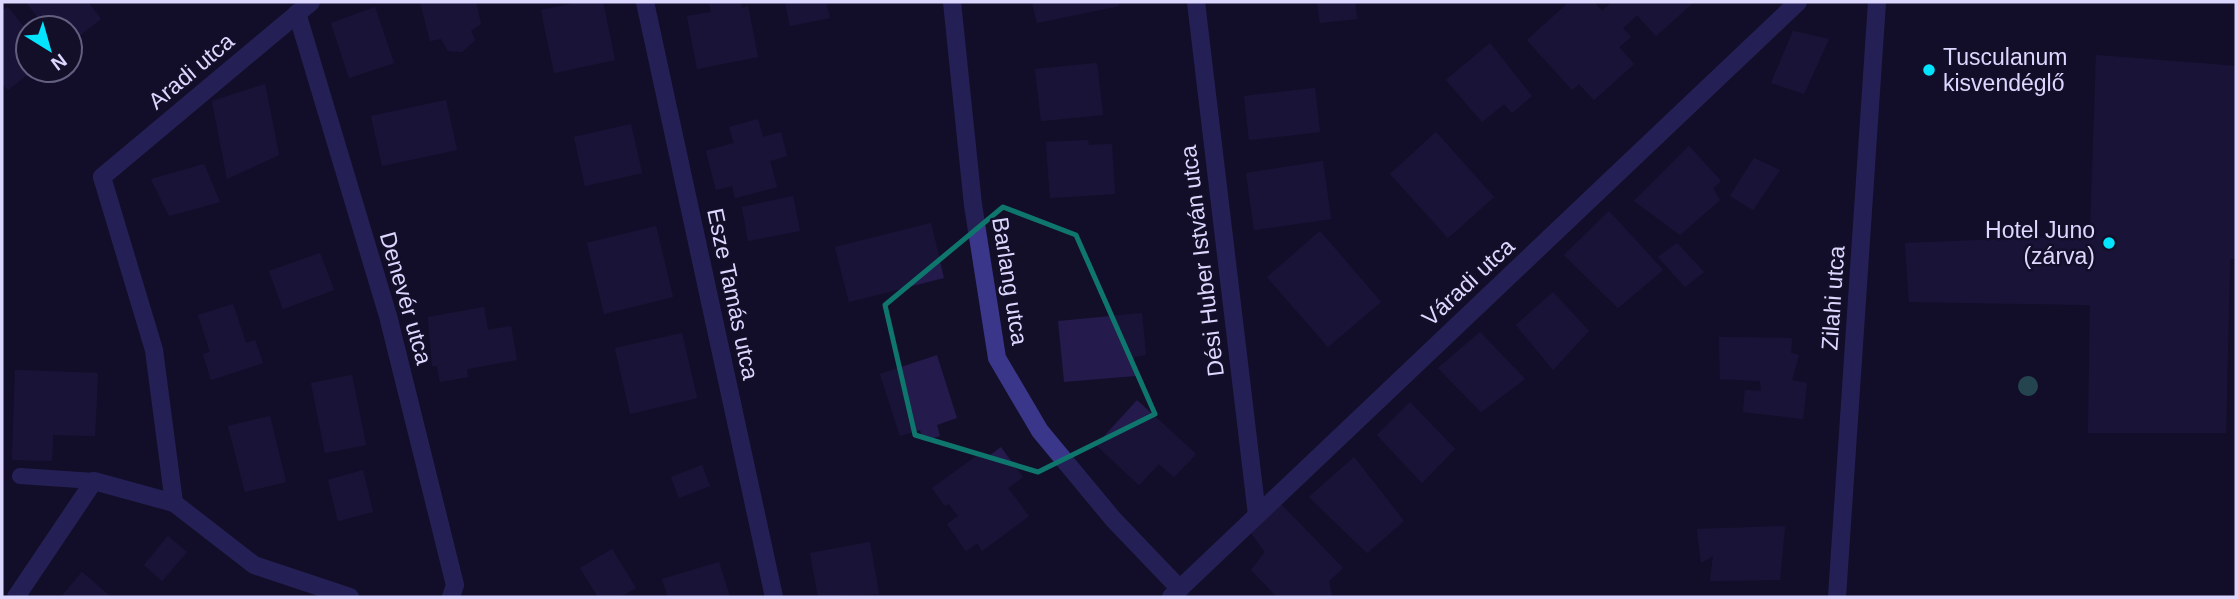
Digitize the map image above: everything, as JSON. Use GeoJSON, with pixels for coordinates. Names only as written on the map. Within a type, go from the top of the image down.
{"type":"FeatureCollection","features":[{"type":"Feature","properties":{"kind":"street","name":"Aradi utca"},"geometry":{"type":"LineString","coordinates":[[174,503],[154,350],[102,177],[311,2]]}},
{"type":"Feature","properties":{"kind":"street","name":"Esze Tamás utca"},"geometry":{"type":"LineString","coordinates":[[645,2],[774,597]]}},
{"type":"Feature","properties":{"kind":"street","name":"Barlang utca"},"geometry":{"type":"LineString","coordinates":[[952,2],[973,205],[997,358],[1040,431],[1175,593]]}},
{"type":"Feature","properties":{"kind":"street","name":"Dési Huber István utca"},"geometry":{"type":"LineString","coordinates":[[1196,2],[1257,515]]}},
{"type":"Feature","properties":{"kind":"street","name":"Váradi utca"},"geometry":{"type":"LineString","coordinates":[[1175,593],[1798,2]]}},
{"type":"Feature","properties":{"kind":"street","name":"Zilahi utca"},"geometry":{"type":"LineString","coordinates":[[1837,597],[1877,2]]}},
{"type":"Feature","properties":{"kind":"street","name":"Denevér utca"},"geometry":{"type":"LineString","coordinates":[[297,13],[388,316],[455,584],[451,597]]}},
{"type":"Feature","properties":{"kind":"street"},"geometry":{"type":"LineString","coordinates":[[16,597],[94,481],[174,503],[254,565],[350,597]]}},
{"type":"Feature","properties":{"kind":"lane"},"geometry":{"type":"LineString","coordinates":[[20,477],[94,481]]}},
{"type":"Feature","properties":{"kind":"highlighted area"},"geometry":{"type":"Polygon","coordinates":[[[1003,207],[1076,235],[1155,414],[1038,472],[915,435],[885,305],[1003,207]]]}},
{"type":"Feature","properties":{"kind":"building"},"geometry":{"type":"Polygon","coordinates":[[[26,2],[88,2],[101,19],[84,32],[84,14],[35,14],[26,2]]]}},
{"type":"Feature","properties":{"kind":"building"},"geometry":{"type":"Polygon","coordinates":[[[420,2],[476,2],[481,24],[471,31],[475,40],[462,52],[448,51],[441,39],[430,41],[420,2]]]}},
{"type":"Feature","properties":{"kind":"building"},"geometry":{"type":"Polygon","coordinates":[[[582,2],[603,2],[615,60],[554,73],[541,10],[582,2]]]}},
{"type":"Feature","properties":{"kind":"building"},"geometry":{"type":"Polygon","coordinates":[[[709,2],[741,2],[742,8],[748,6],[758,57],[697,69],[687,16],[711,12],[709,2]]]}},
{"type":"Feature","properties":{"kind":"building"},"geometry":{"type":"Polygon","coordinates":[[[785,2],[826,2],[830,18],[790,26],[785,2]]]}},
{"type":"Feature","properties":{"kind":"building"},"geometry":{"type":"Polygon","coordinates":[[[1032,2],[1119,2],[1119,6],[1037,23],[1032,2]]]}},
{"type":"Feature","properties":{"kind":"building"},"geometry":{"type":"Polygon","coordinates":[[[1317,2],[1355,2],[1357,19],[1320,23],[1317,2]]]}},
{"type":"Feature","properties":{"kind":"building"},"geometry":{"type":"Polygon","coordinates":[[[1569,2],[1594,2],[1602,11],[1612,2],[1694,2],[1656,36],[1637,15],[1623,28],[1631,37],[1619,47],[1634,64],[1594,100],[1579,84],[1572,90],[1527,40],[1569,2]]]}},
{"type":"Feature","properties":{"kind":"building"},"geometry":{"type":"Polygon","coordinates":[[[8,7],[14,14],[16,84],[8,90],[2,83],[2,11],[8,7]]]}},
{"type":"Feature","properties":{"kind":"building"},"geometry":{"type":"Polygon","coordinates":[[[375,7],[394,63],[349,78],[331,23],[375,7]]]}},
{"type":"Feature","properties":{"kind":"building"},"geometry":{"type":"Polygon","coordinates":[[[1793,31],[1829,39],[1804,94],[1771,83],[1793,31]]]}},
{"type":"Feature","properties":{"kind":"building"},"geometry":{"type":"Polygon","coordinates":[[[1490,43],[1532,96],[1512,113],[1504,104],[1482,122],[1446,80],[1490,43]]]}},
{"type":"Feature","properties":{"kind":"building"},"geometry":{"type":"Polygon","coordinates":[[[2096,55],[2236,66],[2236,259],[2230,259],[2226,433],[2088,433],[2090,305],[1909,302],[1905,243],[2090,236],[2096,55]]]}},
{"type":"Feature","properties":{"kind":"building"},"geometry":{"type":"Polygon","coordinates":[[[1097,63],[1103,115],[1041,121],[1035,69],[1097,63]]]}},
{"type":"Feature","properties":{"kind":"building"},"geometry":{"type":"Polygon","coordinates":[[[265,84],[279,155],[227,179],[212,101],[265,84]]]}},
{"type":"Feature","properties":{"kind":"building"},"geometry":{"type":"Polygon","coordinates":[[[1315,88],[1320,132],[1249,140],[1244,96],[1315,88]]]}},
{"type":"Feature","properties":{"kind":"building"},"geometry":{"type":"Polygon","coordinates":[[[446,100],[457,150],[382,166],[371,116],[446,100]]]}},
{"type":"Feature","properties":{"kind":"building"},"geometry":{"type":"Polygon","coordinates":[[[758,119],[763,137],[781,132],[787,156],[770,161],[777,187],[735,198],[732,186],[716,190],[706,151],[734,143],[729,127],[758,119]]]}},
{"type":"Feature","properties":{"kind":"building"},"geometry":{"type":"Polygon","coordinates":[[[631,124],[642,173],[585,186],[574,137],[631,124]]]}},
{"type":"Feature","properties":{"kind":"building"},"geometry":{"type":"Polygon","coordinates":[[[1436,132],[1494,197],[1448,238],[1390,174],[1436,132]]]}},
{"type":"Feature","properties":{"kind":"building"},"geometry":{"type":"Polygon","coordinates":[[[1088,140],[1089,145],[1112,144],[1115,194],[1050,198],[1046,142],[1088,140]]]}},
{"type":"Feature","properties":{"kind":"building"},"geometry":{"type":"Polygon","coordinates":[[[1689,146],[1721,181],[1713,188],[1720,200],[1680,235],[1634,201],[1689,146]]]}},
{"type":"Feature","properties":{"kind":"building"},"geometry":{"type":"Polygon","coordinates":[[[1754,158],[1780,170],[1753,210],[1730,196],[1754,158]]]}},
{"type":"Feature","properties":{"kind":"building"},"geometry":{"type":"Polygon","coordinates":[[[1323,161],[1331,219],[1254,230],[1246,173],[1323,161]]]}},
{"type":"Feature","properties":{"kind":"building"},"geometry":{"type":"Polygon","coordinates":[[[204,164],[220,202],[169,216],[151,179],[204,164]]]}},
{"type":"Feature","properties":{"kind":"building"},"geometry":{"type":"Polygon","coordinates":[[[793,196],[800,231],[748,241],[742,207],[793,196]]]}},
{"type":"Feature","properties":{"kind":"building"},"geometry":{"type":"Polygon","coordinates":[[[1609,211],[1663,270],[1618,308],[1564,255],[1609,211]]]}},
{"type":"Feature","properties":{"kind":"building"},"geometry":{"type":"Polygon","coordinates":[[[931,223],[944,278],[849,302],[835,247],[931,223]]]}},
{"type":"Feature","properties":{"kind":"building"},"geometry":{"type":"Polygon","coordinates":[[[656,226],[673,297],[604,314],[587,243],[656,226]]]}},
{"type":"Feature","properties":{"kind":"building"},"geometry":{"type":"Polygon","coordinates":[[[1320,231],[1381,302],[1328,347],[1267,277],[1320,231]]]}},
{"type":"Feature","properties":{"kind":"building"},"geometry":{"type":"Polygon","coordinates":[[[1677,243],[1704,272],[1685,287],[1658,257],[1677,243]]]}},
{"type":"Feature","properties":{"kind":"building"},"geometry":{"type":"Polygon","coordinates":[[[320,253],[334,290],[283,309],[269,271],[320,253]]]}},
{"type":"Feature","properties":{"kind":"building"},"geometry":{"type":"Polygon","coordinates":[[[1553,292],[1589,331],[1553,370],[1516,325],[1553,292]]]}},
{"type":"Feature","properties":{"kind":"building"},"geometry":{"type":"Polygon","coordinates":[[[233,304],[246,343],[255,340],[263,363],[211,380],[203,354],[210,352],[198,315],[233,304]]]}},
{"type":"Feature","properties":{"kind":"building"},"geometry":{"type":"Polygon","coordinates":[[[484,307],[488,330],[511,326],[517,360],[467,369],[468,377],[440,382],[437,366],[432,366],[428,317],[484,307]]]}},
{"type":"Feature","properties":{"kind":"building"},"geometry":{"type":"Polygon","coordinates":[[[1142,313],[1146,355],[1134,357],[1136,376],[1064,382],[1058,321],[1142,313]]]}},
{"type":"Feature","properties":{"kind":"building"},"geometry":{"type":"Polygon","coordinates":[[[1480,332],[1525,379],[1481,412],[1438,368],[1480,332]]]}},
{"type":"Feature","properties":{"kind":"building"},"geometry":{"type":"Polygon","coordinates":[[[682,333],[697,398],[630,414],[615,348],[682,333]]]}},
{"type":"Feature","properties":{"kind":"building"},"geometry":{"type":"Polygon","coordinates":[[[1719,337],[1792,338],[1791,353],[1799,355],[1792,380],[1807,383],[1803,419],[1743,412],[1745,390],[1761,391],[1760,381],[1720,379],[1719,337]]]}},
{"type":"Feature","properties":{"kind":"building"},"geometry":{"type":"Polygon","coordinates":[[[937,355],[957,418],[937,425],[940,436],[923,441],[920,430],[900,436],[880,374],[937,355]]]}},
{"type":"Feature","properties":{"kind":"building"},"geometry":{"type":"Polygon","coordinates":[[[15,370],[98,373],[95,436],[53,435],[52,461],[12,460],[15,370]]]}},
{"type":"Feature","properties":{"kind":"building"},"geometry":{"type":"Polygon","coordinates":[[[352,375],[366,445],[325,453],[311,383],[352,375]]]}},
{"type":"Feature","properties":{"kind":"building"},"geometry":{"type":"Polygon","coordinates":[[[1137,400],[1196,454],[1174,477],[1159,464],[1139,485],[1096,445],[1137,400]]]}},
{"type":"Feature","properties":{"kind":"building"},"geometry":{"type":"Polygon","coordinates":[[[1410,402],[1455,449],[1422,483],[1377,435],[1410,402]]]}},
{"type":"Feature","properties":{"kind":"building"},"geometry":{"type":"Polygon","coordinates":[[[270,416],[286,482],[245,492],[228,426],[270,416]]]}},
{"type":"Feature","properties":{"kind":"building"},"geometry":{"type":"Polygon","coordinates":[[[1001,447],[1023,477],[1008,488],[1029,516],[982,551],[977,543],[966,551],[947,524],[958,516],[949,504],[945,506],[932,488],[982,452],[986,458],[1001,447]]]}},
{"type":"Feature","properties":{"kind":"building"},"geometry":{"type":"Polygon","coordinates":[[[1354,457],[1404,521],[1367,553],[1309,497],[1354,457]]]}},
{"type":"Feature","properties":{"kind":"building"},"geometry":{"type":"Polygon","coordinates":[[[702,465],[710,486],[679,498],[671,477],[702,465]]]}},
{"type":"Feature","properties":{"kind":"building"},"geometry":{"type":"Polygon","coordinates":[[[363,470],[373,512],[338,521],[328,480],[363,470]]]}},
{"type":"Feature","properties":{"kind":"building"},"geometry":{"type":"Polygon","coordinates":[[[1279,502],[1343,568],[1329,581],[1332,597],[1277,597],[1251,570],[1265,552],[1251,533],[1279,502]]]}},
{"type":"Feature","properties":{"kind":"building"},"geometry":{"type":"Polygon","coordinates":[[[1785,526],[1780,580],[1710,581],[1713,556],[1701,563],[1697,529],[1785,526]]]}},
{"type":"Feature","properties":{"kind":"building"},"geometry":{"type":"Polygon","coordinates":[[[168,536],[187,552],[162,581],[144,565],[168,536]]]}},
{"type":"Feature","properties":{"kind":"building"},"geometry":{"type":"Polygon","coordinates":[[[870,542],[879,594],[818,597],[810,553],[870,542]]]}},
{"type":"Feature","properties":{"kind":"building"},"geometry":{"type":"Polygon","coordinates":[[[612,549],[636,588],[620,597],[598,597],[580,568],[612,549]]]}},
{"type":"Feature","properties":{"kind":"building"},"geometry":{"type":"Polygon","coordinates":[[[719,562],[730,597],[668,597],[662,579],[719,562]]]}},
{"type":"Feature","properties":{"kind":"building"},"geometry":{"type":"Polygon","coordinates":[[[82,572],[111,597],[61,597],[82,572]]]}},
{"type":"Feature","properties":{"kind":"place","name":"Tusculanum kisvendéglő"},"geometry":{"type":"Point","coordinates":[1929,70]}},
{"type":"Feature","properties":{"kind":"place","name":"Hotel Juno (zárva)"},"geometry":{"type":"Point","coordinates":[2109,243]}}]}
